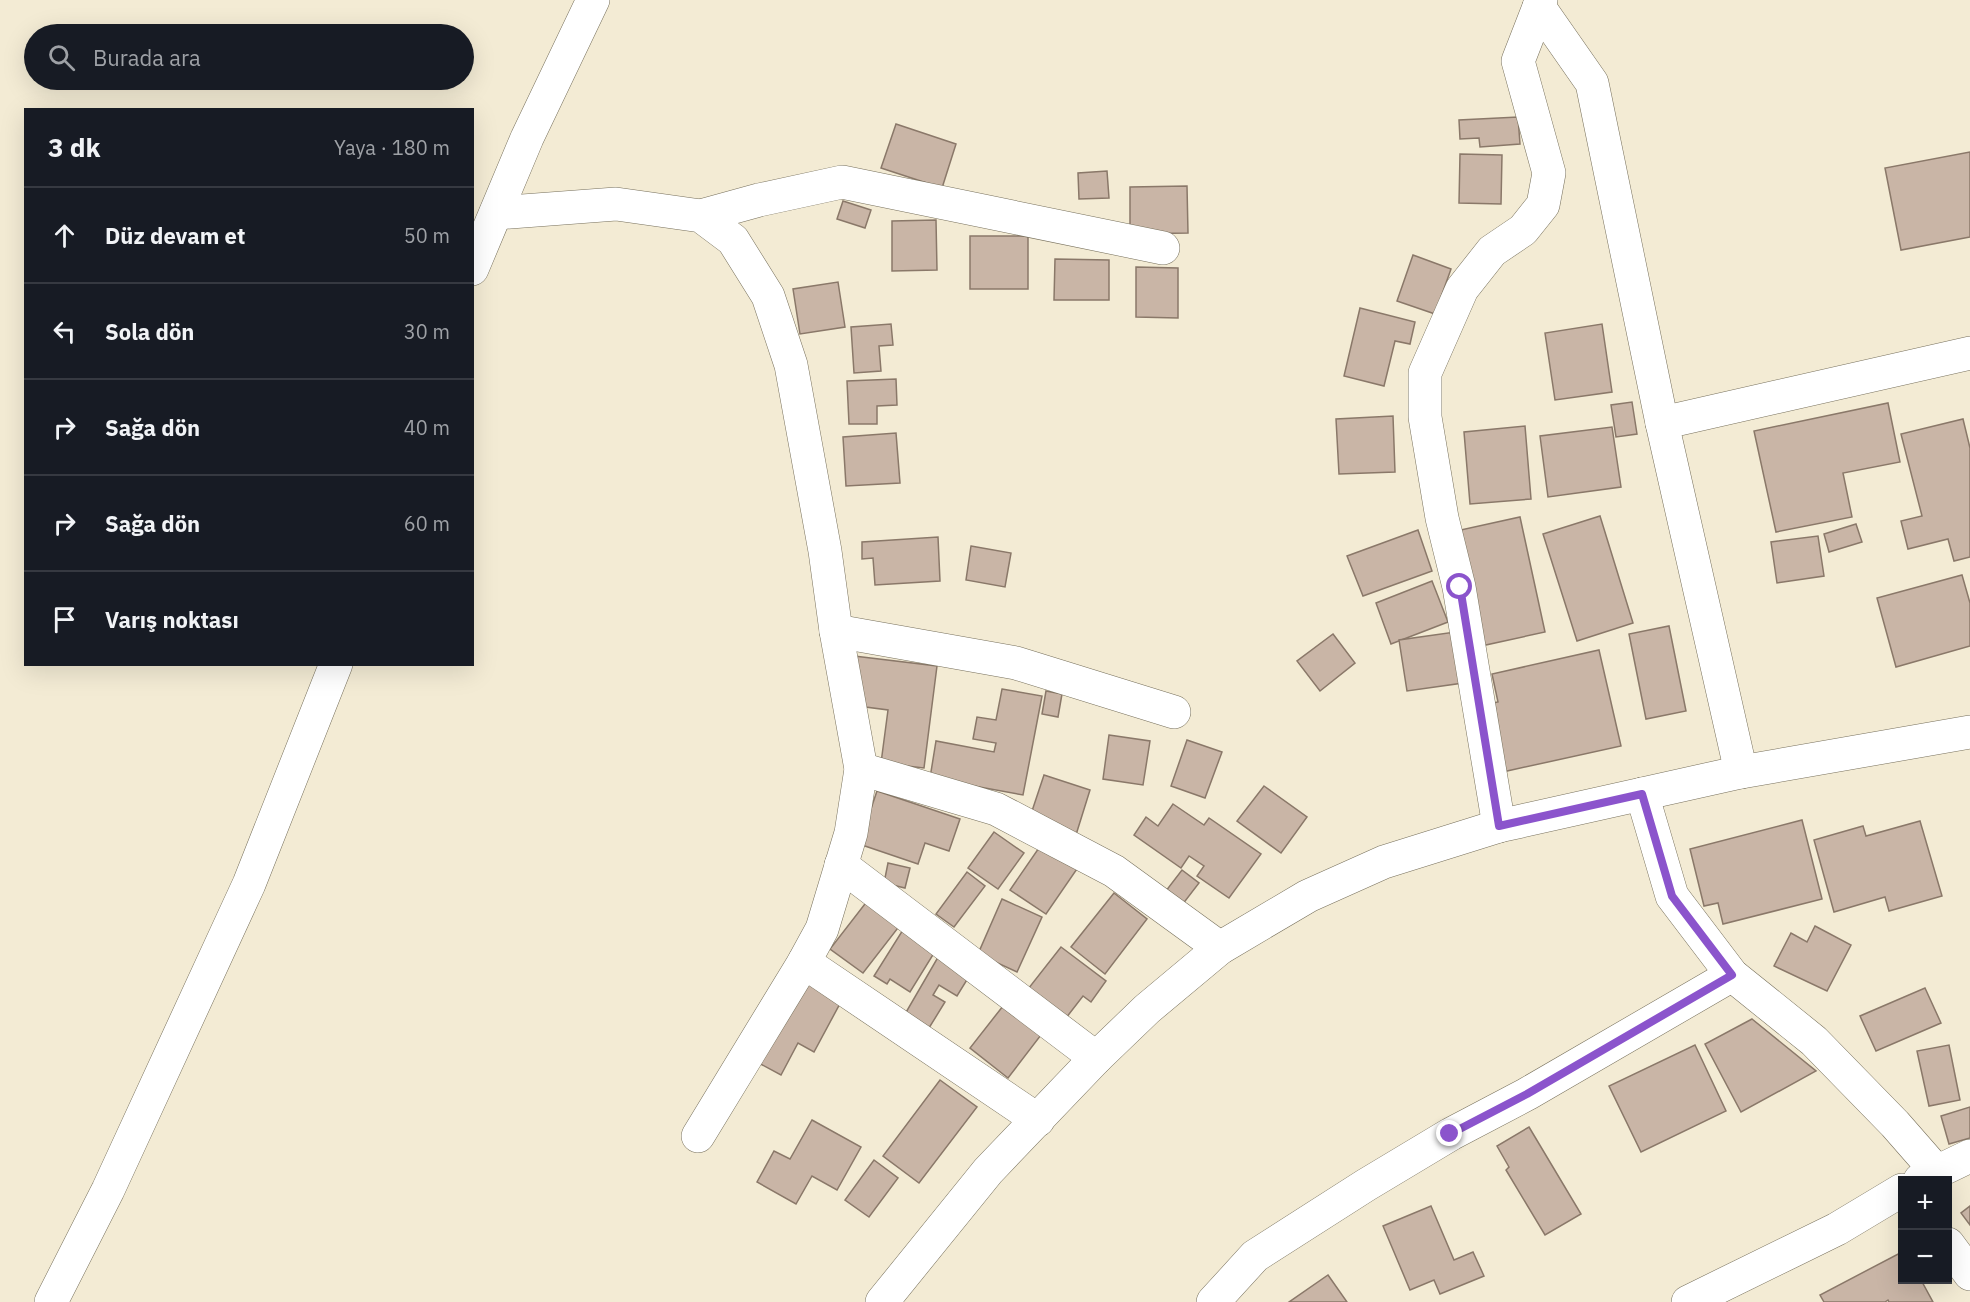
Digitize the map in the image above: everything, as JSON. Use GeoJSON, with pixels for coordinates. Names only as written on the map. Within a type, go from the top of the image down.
{"type":"FeatureCollection","features":[{"type":"Feature","properties":{"kind":"street"},"geometry":{"type":"LineString","coordinates":[[474,264],[527,138],[593,0]]}},
{"type":"Feature","properties":{"kind":"street"},"geometry":{"type":"LineString","coordinates":[[1540,4],[1592,83],[1662,423],[1741,772]]}},
{"type":"Feature","properties":{"kind":"street"},"geometry":{"type":"LineString","coordinates":[[1499,826],[1460,587],[1442,518],[1425,417],[1425,373],[1462,289],[1492,251],[1523,230],[1543,205],[1549,173],[1518,61],[1540,4]]}},
{"type":"Feature","properties":{"kind":"street"},"geometry":{"type":"LineString","coordinates":[[496,213],[616,204],[701,216],[759,200],[842,182],[1163,248]]}},
{"type":"Feature","properties":{"kind":"street"},"geometry":{"type":"LineString","coordinates":[[698,1136],[822,929],[850,833],[861,769],[791,365],[768,296],[733,240],[701,216]]}},
{"type":"Feature","properties":{"kind":"street"},"geometry":{"type":"LineString","coordinates":[[1662,423],[1970,353]]}},
{"type":"Feature","properties":{"kind":"street"},"geometry":{"type":"LineString","coordinates":[[836,631],[1016,663],[1173,712]]}},
{"type":"Feature","properties":{"kind":"street"},"geometry":{"type":"LineString","coordinates":[[51,1302],[108,1190],[249,884],[335,666]]}},
{"type":"Feature","properties":{"kind":"street"},"geometry":{"type":"LineString","coordinates":[[882,1302],[988,1171],[1096,1058],[1147,1009],[1220,948],[1308,896],[1384,862],[1499,826],[1741,772],[1970,732]]}},
{"type":"Feature","properties":{"kind":"street"},"geometry":{"type":"LineString","coordinates":[[861,769],[996,809],[1114,871],[1220,948]]}},
{"type":"Feature","properties":{"kind":"street"},"geometry":{"type":"LineString","coordinates":[[1642,794],[1672,896],[1732,975],[1814,1041],[1895,1124],[1929,1176],[1970,1156]]}},
{"type":"Feature","properties":{"kind":"street"},"geometry":{"type":"LineString","coordinates":[[842,865],[1096,1058]]}},
{"type":"Feature","properties":{"kind":"street"},"geometry":{"type":"LineString","coordinates":[[804,962],[1038,1120]]}},
{"type":"Feature","properties":{"kind":"street"},"geometry":{"type":"LineString","coordinates":[[1213,1302],[1255,1256],[1366,1185],[1450,1134],[1527,1094],[1732,975]]}},
{"type":"Feature","properties":{"kind":"street"},"geometry":{"type":"LineString","coordinates":[[1688,1302],[1837,1229],[1898,1192]]}},
{"type":"Feature","properties":{"kind":"street"},"geometry":{"type":"LineString","coordinates":[[1952,1251],[1970,1274]]}},
{"type":"Feature","properties":{"kind":"building"},"geometry":{"type":"Polygon","coordinates":[[[1518,117],[1520,144],[1480,147],[1479,138],[1460,139],[1459,120],[1518,117]]]}},
{"type":"Feature","properties":{"kind":"building"},"geometry":{"type":"Polygon","coordinates":[[[896,124],[956,144],[942,188],[881,168],[896,124]]]}},
{"type":"Feature","properties":{"kind":"building"},"geometry":{"type":"Polygon","coordinates":[[[1970,152],[1970,237],[1901,250],[1885,168],[1970,152]]]}},
{"type":"Feature","properties":{"kind":"building"},"geometry":{"type":"Polygon","coordinates":[[[1460,154],[1502,155],[1501,204],[1459,203],[1460,154]]]}},
{"type":"Feature","properties":{"kind":"building"},"geometry":{"type":"Polygon","coordinates":[[[1107,171],[1109,198],[1079,199],[1078,173],[1107,171]]]}},
{"type":"Feature","properties":{"kind":"building"},"geometry":{"type":"Polygon","coordinates":[[[1187,186],[1188,233],[1130,234],[1130,187],[1187,186]]]}},
{"type":"Feature","properties":{"kind":"building"},"geometry":{"type":"Polygon","coordinates":[[[843,201],[871,210],[865,228],[837,219],[843,201]]]}},
{"type":"Feature","properties":{"kind":"building"},"geometry":{"type":"Polygon","coordinates":[[[936,220],[937,270],[892,271],[892,221],[936,220]]]}},
{"type":"Feature","properties":{"kind":"building"},"geometry":{"type":"Polygon","coordinates":[[[970,236],[1028,236],[1028,289],[970,289],[970,236]]]}},
{"type":"Feature","properties":{"kind":"building"},"geometry":{"type":"Polygon","coordinates":[[[1413,255],[1451,269],[1435,314],[1397,301],[1413,255]]]}},
{"type":"Feature","properties":{"kind":"building"},"geometry":{"type":"Polygon","coordinates":[[[1055,259],[1109,260],[1109,300],[1054,300],[1055,259]]]}},
{"type":"Feature","properties":{"kind":"building"},"geometry":{"type":"Polygon","coordinates":[[[1136,267],[1178,268],[1178,318],[1136,317],[1136,267]]]}},
{"type":"Feature","properties":{"kind":"building"},"geometry":{"type":"Polygon","coordinates":[[[838,282],[845,327],[800,334],[793,289],[838,282]]]}},
{"type":"Feature","properties":{"kind":"building"},"geometry":{"type":"Polygon","coordinates":[[[1360,308],[1415,322],[1410,344],[1395,341],[1384,386],[1344,376],[1360,308]]]}},
{"type":"Feature","properties":{"kind":"building"},"geometry":{"type":"Polygon","coordinates":[[[891,324],[893,345],[879,346],[881,371],[854,373],[851,327],[891,324]]]}},
{"type":"Feature","properties":{"kind":"building"},"geometry":{"type":"Polygon","coordinates":[[[1602,324],[1612,392],[1555,400],[1545,333],[1602,324]]]}},
{"type":"Feature","properties":{"kind":"building"},"geometry":{"type":"Polygon","coordinates":[[[896,379],[897,405],[877,406],[877,424],[849,424],[847,381],[896,379]]]}},
{"type":"Feature","properties":{"kind":"building"},"geometry":{"type":"Polygon","coordinates":[[[1632,402],[1637,434],[1616,437],[1611,405],[1632,402]]]}},
{"type":"Feature","properties":{"kind":"building"},"geometry":{"type":"Polygon","coordinates":[[[1888,403],[1900,462],[1843,473],[1852,517],[1776,532],[1754,431],[1888,403]]]}},
{"type":"Feature","properties":{"kind":"building"},"geometry":{"type":"Polygon","coordinates":[[[1393,416],[1395,472],[1339,474],[1336,419],[1393,416]]]}},
{"type":"Feature","properties":{"kind":"building"},"geometry":{"type":"Polygon","coordinates":[[[1963,419],[1970,448],[1970,557],[1954,561],[1948,539],[1908,549],[1901,521],[1922,516],[1901,434],[1963,419]]]}},
{"type":"Feature","properties":{"kind":"building"},"geometry":{"type":"Polygon","coordinates":[[[1525,426],[1531,499],[1470,504],[1464,432],[1525,426]]]}},
{"type":"Feature","properties":{"kind":"building"},"geometry":{"type":"Polygon","coordinates":[[[1612,427],[1621,487],[1548,497],[1540,436],[1612,427]]]}},
{"type":"Feature","properties":{"kind":"building"},"geometry":{"type":"Polygon","coordinates":[[[896,433],[900,483],[846,486],[843,437],[896,433]]]}},
{"type":"Feature","properties":{"kind":"building"},"geometry":{"type":"Polygon","coordinates":[[[1600,516],[1633,623],[1577,641],[1543,534],[1600,516]]]}},
{"type":"Feature","properties":{"kind":"building"},"geometry":{"type":"Polygon","coordinates":[[[1520,517],[1545,632],[1481,646],[1456,531],[1520,517]]]}},
{"type":"Feature","properties":{"kind":"building"},"geometry":{"type":"Polygon","coordinates":[[[1856,524],[1862,542],[1829,552],[1824,534],[1856,524]]]}},
{"type":"Feature","properties":{"kind":"building"},"geometry":{"type":"Polygon","coordinates":[[[1418,530],[1432,571],[1363,596],[1347,556],[1418,530]]]}},
{"type":"Feature","properties":{"kind":"building"},"geometry":{"type":"Polygon","coordinates":[[[1818,536],[1824,576],[1777,583],[1771,542],[1818,536]]]}},
{"type":"Feature","properties":{"kind":"building"},"geometry":{"type":"Polygon","coordinates":[[[938,537],[940,581],[875,585],[873,558],[862,559],[862,542],[938,537]]]}},
{"type":"Feature","properties":{"kind":"building"},"geometry":{"type":"Polygon","coordinates":[[[971,546],[1011,553],[1005,587],[966,580],[971,546]]]}},
{"type":"Feature","properties":{"kind":"building"},"geometry":{"type":"Polygon","coordinates":[[[1962,575],[1970,603],[1970,646],[1896,667],[1877,598],[1962,575]]]}},
{"type":"Feature","properties":{"kind":"building"},"geometry":{"type":"Polygon","coordinates":[[[1432,581],[1448,622],[1391,644],[1376,603],[1432,581]]]}},
{"type":"Feature","properties":{"kind":"building"},"geometry":{"type":"Polygon","coordinates":[[[1669,626],[1686,711],[1646,719],[1629,634],[1669,626]]]}},
{"type":"Feature","properties":{"kind":"building"},"geometry":{"type":"Polygon","coordinates":[[[1455,632],[1463,683],[1407,691],[1399,640],[1455,632]]]}},
{"type":"Feature","properties":{"kind":"building"},"geometry":{"type":"Polygon","coordinates":[[[1333,634],[1355,663],[1320,691],[1297,661],[1333,634]]]}},
{"type":"Feature","properties":{"kind":"building"},"geometry":{"type":"Polygon","coordinates":[[[1599,650],[1621,746],[1498,773],[1483,705],[1498,702],[1492,674],[1599,650]]]}},
{"type":"Feature","properties":{"kind":"building"},"geometry":{"type":"Polygon","coordinates":[[[854,656],[937,666],[924,768],[881,763],[888,710],[858,706],[854,656]]]}},
{"type":"Feature","properties":{"kind":"building"},"geometry":{"type":"Polygon","coordinates":[[[1002,689],[1042,696],[1023,795],[930,778],[936,741],[994,752],[996,743],[973,739],[977,717],[996,720],[1002,689]]]}},
{"type":"Feature","properties":{"kind":"building"},"geometry":{"type":"Polygon","coordinates":[[[1046,691],[1062,694],[1058,717],[1042,714],[1046,691]]]}},
{"type":"Feature","properties":{"kind":"building"},"geometry":{"type":"Polygon","coordinates":[[[1109,735],[1150,741],[1143,785],[1103,779],[1109,735]]]}},
{"type":"Feature","properties":{"kind":"building"},"geometry":{"type":"Polygon","coordinates":[[[1187,740],[1222,752],[1205,798],[1171,786],[1187,740]]]}},
{"type":"Feature","properties":{"kind":"building"},"geometry":{"type":"Polygon","coordinates":[[[1044,775],[1090,790],[1075,838],[1028,823],[1044,775]]]}},
{"type":"Feature","properties":{"kind":"building"},"geometry":{"type":"Polygon","coordinates":[[[1264,786],[1307,817],[1281,853],[1237,821],[1264,786]]]}},
{"type":"Feature","properties":{"kind":"building"},"geometry":{"type":"Polygon","coordinates":[[[877,791],[960,819],[949,851],[925,843],[918,864],[859,844],[877,791]]]}},
{"type":"Feature","properties":{"kind":"building"},"geometry":{"type":"Polygon","coordinates":[[[1173,804],[1204,825],[1209,818],[1261,854],[1229,898],[1197,876],[1204,866],[1189,856],[1181,868],[1134,835],[1146,817],[1158,826],[1173,804]]]}},
{"type":"Feature","properties":{"kind":"building"},"geometry":{"type":"Polygon","coordinates":[[[1802,820],[1822,899],[1723,924],[1718,903],[1704,906],[1690,849],[1802,820]]]}},
{"type":"Feature","properties":{"kind":"building"},"geometry":{"type":"Polygon","coordinates":[[[1920,821],[1942,896],[1889,911],[1885,897],[1834,912],[1814,840],[1863,826],[1866,836],[1920,821]]]}},
{"type":"Feature","properties":{"kind":"building"},"geometry":{"type":"Polygon","coordinates":[[[994,832],[1024,853],[998,889],[968,868],[994,832]]]}},
{"type":"Feature","properties":{"kind":"building"},"geometry":{"type":"Polygon","coordinates":[[[1043,842],[1079,866],[1046,914],[1010,890],[1043,842]]]}},
{"type":"Feature","properties":{"kind":"building"},"geometry":{"type":"Polygon","coordinates":[[[888,863],[910,868],[905,888],[884,883],[888,863]]]}},
{"type":"Feature","properties":{"kind":"building"},"geometry":{"type":"Polygon","coordinates":[[[1182,870],[1199,883],[1179,909],[1162,896],[1182,870]]]}},
{"type":"Feature","properties":{"kind":"building"},"geometry":{"type":"Polygon","coordinates":[[[967,872],[985,886],[954,927],[936,914],[967,872]]]}},
{"type":"Feature","properties":{"kind":"building"},"geometry":{"type":"Polygon","coordinates":[[[1114,893],[1147,919],[1105,974],[1071,947],[1114,893]]]}},
{"type":"Feature","properties":{"kind":"building"},"geometry":{"type":"Polygon","coordinates":[[[1002,899],[1042,917],[1017,972],[978,954],[1002,899]]]}},
{"type":"Feature","properties":{"kind":"building"},"geometry":{"type":"Polygon","coordinates":[[[868,900],[901,924],[863,973],[830,949],[868,900]]]}},
{"type":"Feature","properties":{"kind":"building"},"geometry":{"type":"Polygon","coordinates":[[[906,925],[939,945],[910,992],[890,979],[887,984],[874,976],[906,925]]]}},
{"type":"Feature","properties":{"kind":"building"},"geometry":{"type":"Polygon","coordinates":[[[1815,926],[1851,945],[1827,991],[1774,966],[1791,933],[1807,942],[1815,926]]]}},
{"type":"Feature","properties":{"kind":"building"},"geometry":{"type":"Polygon","coordinates":[[[1061,947],[1106,981],[1091,1002],[1083,996],[1066,1018],[1028,989],[1061,947]]]}},
{"type":"Feature","properties":{"kind":"building"},"geometry":{"type":"Polygon","coordinates":[[[941,952],[973,970],[957,996],[939,985],[933,995],[945,1002],[929,1028],[905,1014],[941,952]]]}},
{"type":"Feature","properties":{"kind":"building"},"geometry":{"type":"Polygon","coordinates":[[[802,975],[843,998],[814,1052],[798,1043],[781,1075],[755,1061],[802,975]]]}},
{"type":"Feature","properties":{"kind":"building"},"geometry":{"type":"Polygon","coordinates":[[[1925,988],[1941,1023],[1876,1051],[1860,1016],[1925,988]]]}},
{"type":"Feature","properties":{"kind":"building"},"geometry":{"type":"Polygon","coordinates":[[[1003,1006],[1041,1035],[1008,1078],[970,1048],[1003,1006]]]}},
{"type":"Feature","properties":{"kind":"building"},"geometry":{"type":"Polygon","coordinates":[[[1752,1019],[1816,1071],[1741,1112],[1705,1044],[1752,1019]]]}},
{"type":"Feature","properties":{"kind":"building"},"geometry":{"type":"Polygon","coordinates":[[[1695,1045],[1726,1111],[1641,1152],[1609,1086],[1695,1045]]]}},
{"type":"Feature","properties":{"kind":"building"},"geometry":{"type":"Polygon","coordinates":[[[1949,1045],[1960,1100],[1929,1106],[1917,1051],[1949,1045]]]}},
{"type":"Feature","properties":{"kind":"building"},"geometry":{"type":"Polygon","coordinates":[[[940,1080],[977,1107],[919,1183],[883,1156],[940,1080]]]}},
{"type":"Feature","properties":{"kind":"building"},"geometry":{"type":"Polygon","coordinates":[[[1970,1107],[1970,1138],[1949,1144],[1941,1116],[1970,1107]]]}},
{"type":"Feature","properties":{"kind":"building"},"geometry":{"type":"Polygon","coordinates":[[[812,1120],[861,1147],[837,1190],[812,1176],[796,1204],[757,1182],[774,1151],[790,1159],[812,1120]]]}},
{"type":"Feature","properties":{"kind":"building"},"geometry":{"type":"Polygon","coordinates":[[[1529,1127],[1581,1214],[1545,1235],[1506,1170],[1509,1167],[1497,1146],[1529,1127]]]}},
{"type":"Feature","properties":{"kind":"building"},"geometry":{"type":"Polygon","coordinates":[[[874,1160],[898,1178],[869,1217],[845,1200],[874,1160]]]}},
{"type":"Feature","properties":{"kind":"building"},"geometry":{"type":"Polygon","coordinates":[[[1431,1206],[1454,1260],[1473,1252],[1484,1276],[1440,1294],[1434,1280],[1410,1290],[1383,1226],[1431,1206]]]}},
{"type":"Feature","properties":{"kind":"building"},"geometry":{"type":"Polygon","coordinates":[[[1970,1206],[1970,1225],[1961,1213],[1970,1206]]]}},
{"type":"Feature","properties":{"kind":"building"},"geometry":{"type":"Polygon","coordinates":[[[1898,1254],[1898,1284],[1923,1284],[1933,1302],[1889,1302],[1888,1300],[1885,1302],[1824,1302],[1820,1295],[1898,1254]]]}},
{"type":"Feature","properties":{"kind":"building"},"geometry":{"type":"Polygon","coordinates":[[[1328,1275],[1347,1302],[1289,1302],[1328,1275]]]}},
{"type":"Feature","properties":{"kind":"route"},"geometry":{"type":"LineString","coordinates":[[1450,1134],[1527,1094],[1732,975],[1672,896],[1642,794],[1499,826],[1460,587]]}}]}
